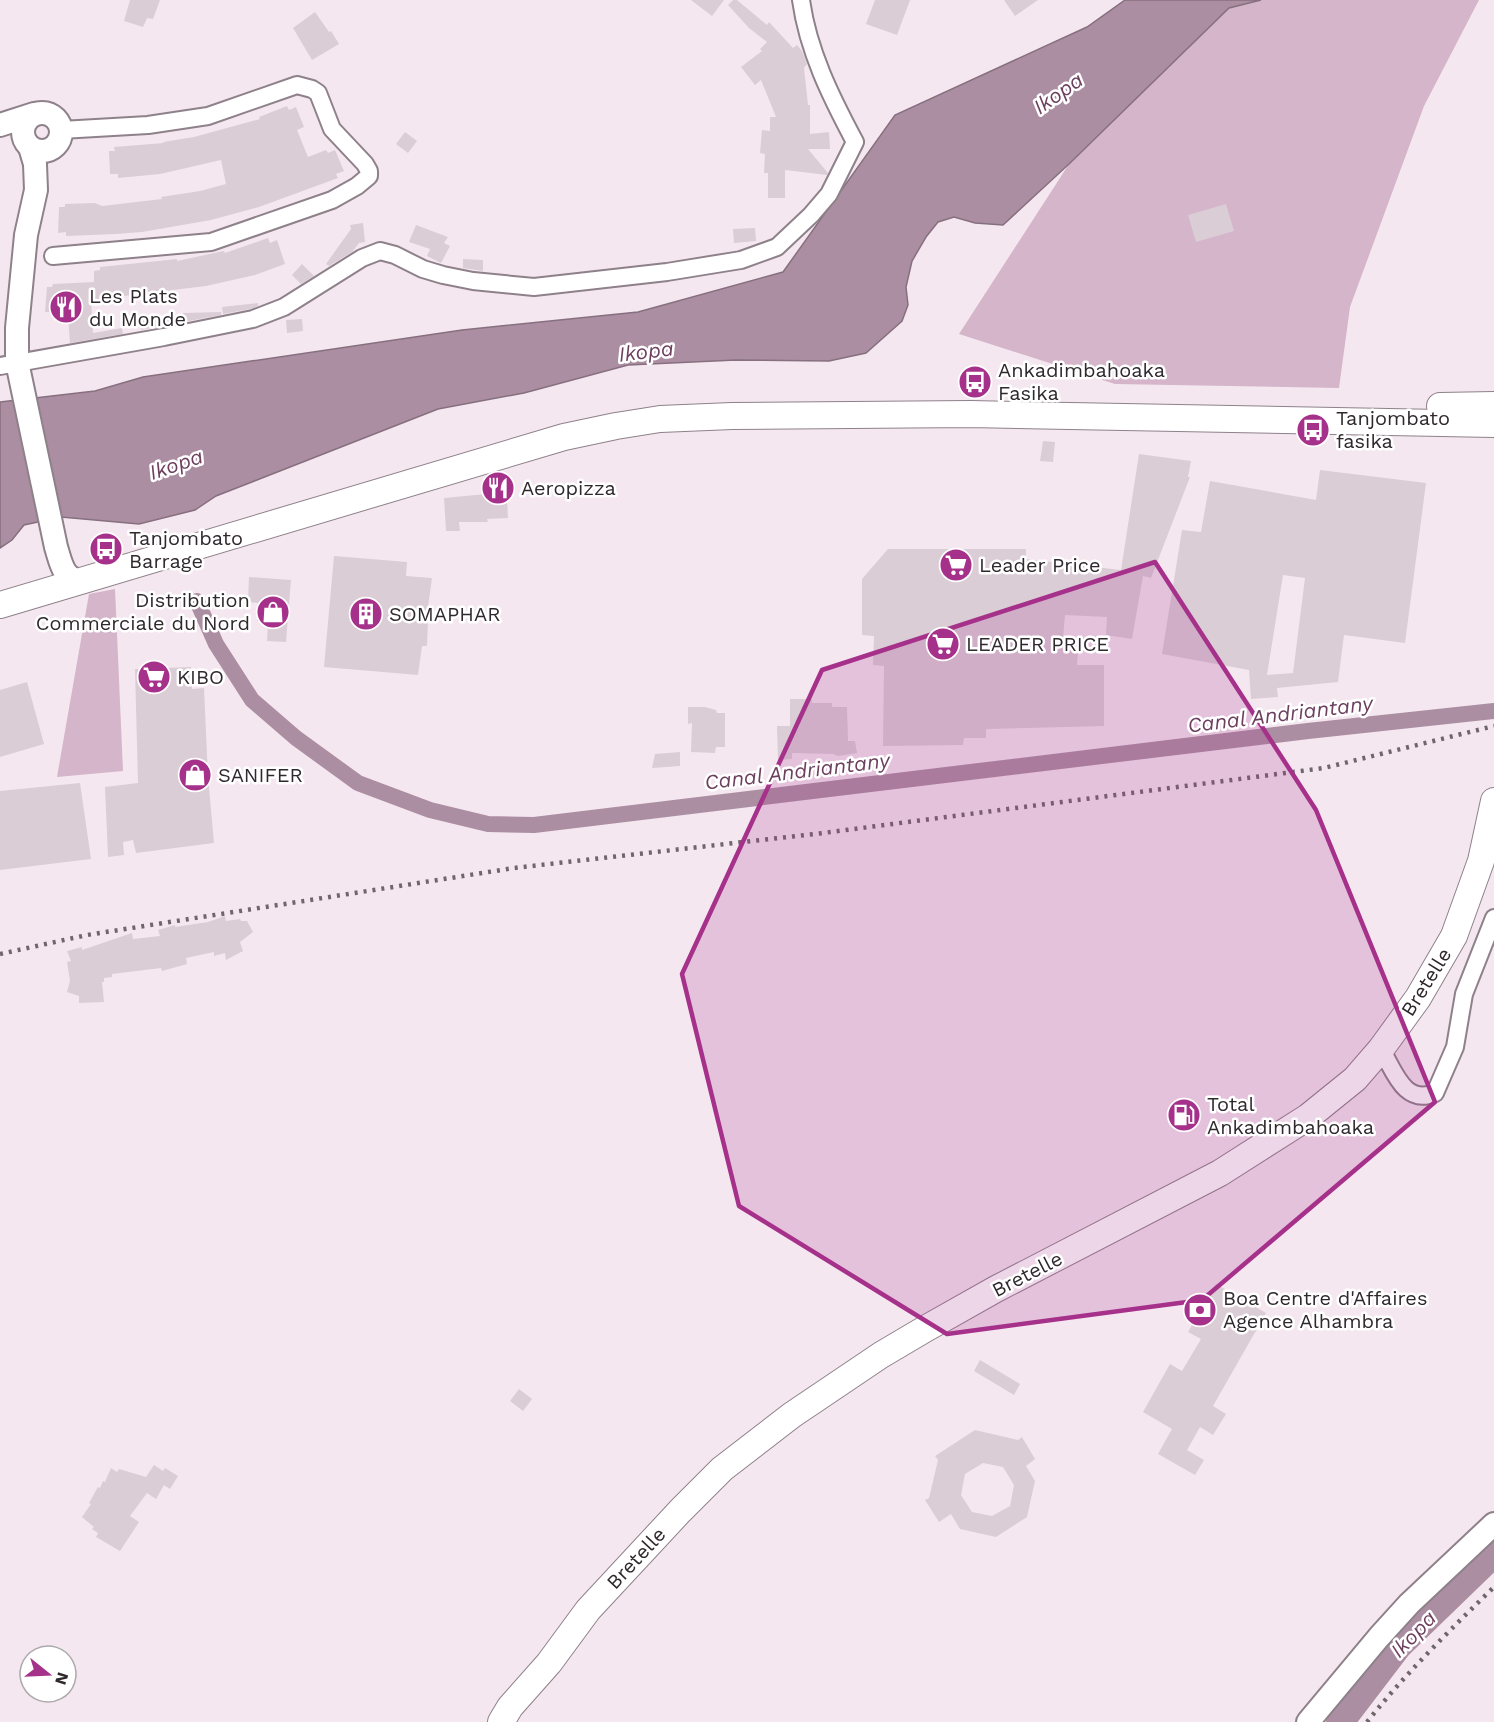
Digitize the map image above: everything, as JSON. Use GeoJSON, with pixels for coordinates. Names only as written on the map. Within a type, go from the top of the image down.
{"type":"FeatureCollection","features":[{"type":"Feature","properties":{"kind":"main road"},"geometry":{"type":"LineString","coordinates":[[0,605],[155,549],[496,443],[616,414],[696,406],[746,405],[971,403],[1362,407],[1494,405]]}},
{"type":"Feature","properties":{"kind":"main road"},"geometry":{"type":"LineString","coordinates":[[0,591],[74,577],[564,438],[660,419],[696,416],[970,414],[1494,424]]}},
{"type":"Feature","properties":{"kind":"main road","name":"Bretelle"},"geometry":{"type":"LineString","coordinates":[[501,1722],[510,1707],[549,1663],[588,1610],[680,1511],[722,1469],[746,1450],[840,1382],[925,1329],[1211,1178],[1258,1150],[1328,1101],[1355,1078],[1381,1049],[1418,998],[1454,936],[1481,861],[1494,801]]}},
{"type":"Feature","properties":{"kind":"street"},"geometry":{"type":"LineString","coordinates":[[12,369],[253,319],[284,307],[362,258],[380,251],[443,275],[473,281],[534,287],[667,272],[741,260],[777,247],[811,216],[829,194],[855,142],[828,91],[805,25],[801,0]]}},
{"type":"Feature","properties":{"kind":"street"},"geometry":{"type":"LineString","coordinates":[[0,127],[20,137],[36,150],[47,150],[60,136],[208,116],[297,85],[318,93],[332,129],[369,171],[369,176],[357,186],[332,200],[211,242],[53,256]]}},
{"type":"Feature","properties":{"kind":"street"},"geometry":{"type":"LineString","coordinates":[[0,127],[43,112],[52,115],[58,122],[60,136],[58,154],[41,187],[36,190]]}},
{"type":"Feature","properties":{"kind":"street"},"geometry":{"type":"LineString","coordinates":[[34,114],[27,119],[23,127],[35,164],[36,190],[26,234],[12,369],[56,547],[74,577]]}},
{"type":"Feature","properties":{"kind":"street"},"geometry":{"type":"LineString","coordinates":[[1381,1049],[1406,1091],[1417,1096],[1435,1093],[1455,1047],[1464,994],[1494,918]]}},
{"type":"Feature","properties":{"kind":"street"},"geometry":{"type":"LineString","coordinates":[[1308,1722],[1409,1604],[1494,1524]]}},
{"type":"Feature","properties":{"kind":"highlighted area"},"geometry":{"type":"Polygon","coordinates":[[[1155,562],[1316,810],[1435,1102],[1202,1300],[947,1334],[739,1206],[682,974],[822,670],[1155,562]]]}},
{"type":"Feature","properties":{"kind":"shaded area"},"geometry":{"type":"Polygon","coordinates":[[[1261,0],[1479,0],[1424,106],[1350,307],[1339,388],[1115,384],[959,334],[1069,164],[1229,8],[1261,0]]]}},
{"type":"Feature","properties":{"kind":"shaded area"},"geometry":{"type":"Polygon","coordinates":[[[115,589],[123,771],[57,777],[89,594],[115,589]]]}},
{"type":"Feature","properties":{"kind":"water"},"geometry":{"type":"Polygon","coordinates":[[[1125,0],[1261,0],[1229,8],[1003,225],[975,223],[954,217],[938,222],[912,261],[906,287],[908,305],[902,321],[866,353],[829,361],[736,360],[628,365],[524,393],[438,409],[216,496],[195,510],[139,524],[61,517],[24,525],[12,540],[0,548],[0,402],[95,391],[143,377],[462,330],[638,312],[783,272],[895,115],[1087,27],[1125,0]]]}},
{"type":"Feature","properties":{"kind":"building"},"geometry":{"type":"Polygon","coordinates":[[[130,0],[160,0],[153,19],[147,18],[143,27],[124,21],[130,0]]]}},
{"type":"Feature","properties":{"kind":"building"},"geometry":{"type":"Polygon","coordinates":[[[691,0],[724,0],[712,16],[691,0]]]}},
{"type":"Feature","properties":{"kind":"building"},"geometry":{"type":"Polygon","coordinates":[[[733,0],[737,0],[767,25],[769,22],[793,48],[797,45],[802,51],[807,64],[804,68],[808,105],[810,105],[810,134],[829,132],[830,149],[808,149],[828,173],[827,175],[785,170],[785,198],[768,198],[768,173],[764,173],[765,154],[760,153],[762,130],[770,131],[770,117],[776,117],[761,80],[755,85],[741,67],[762,51],[760,49],[767,42],[749,28],[728,5],[733,0]]]}},
{"type":"Feature","properties":{"kind":"building"},"geometry":{"type":"Polygon","coordinates":[[[875,0],[910,0],[897,35],[866,24],[875,0]]]}},
{"type":"Feature","properties":{"kind":"building"},"geometry":{"type":"Polygon","coordinates":[[[1004,0],[1038,0],[1015,16],[1004,0]]]}},
{"type":"Feature","properties":{"kind":"building"},"geometry":{"type":"Polygon","coordinates":[[[315,12],[339,44],[312,60],[293,28],[315,12]]]}},
{"type":"Feature","properties":{"kind":"building"},"geometry":{"type":"Polygon","coordinates":[[[287,106],[289,110],[296,107],[304,127],[297,130],[308,157],[326,150],[328,153],[335,150],[344,171],[336,174],[338,178],[259,207],[211,220],[142,232],[66,236],[66,232],[58,233],[59,207],[65,207],[65,204],[95,203],[102,206],[162,199],[161,197],[226,184],[221,160],[160,174],[118,178],[118,174],[110,174],[109,151],[115,151],[114,147],[164,143],[194,137],[260,119],[259,117],[287,106]]]}},
{"type":"Feature","properties":{"kind":"building"},"geometry":{"type":"Polygon","coordinates":[[[405,132],[417,141],[408,153],[396,144],[405,132]]]}},
{"type":"Feature","properties":{"kind":"building"},"geometry":{"type":"Polygon","coordinates":[[[1226,204],[1234,231],[1196,242],[1188,215],[1226,204]]]}},
{"type":"Feature","properties":{"kind":"building"},"geometry":{"type":"Polygon","coordinates":[[[363,223],[365,242],[359,243],[352,252],[329,266],[326,264],[351,229],[350,225],[363,223]]]}},
{"type":"Feature","properties":{"kind":"building"},"geometry":{"type":"Polygon","coordinates":[[[416,225],[448,237],[444,243],[450,246],[441,263],[427,256],[430,249],[409,242],[416,225]]]}},
{"type":"Feature","properties":{"kind":"building"},"geometry":{"type":"Polygon","coordinates":[[[755,228],[756,241],[734,243],[733,229],[755,228]]]}},
{"type":"Feature","properties":{"kind":"building"},"geometry":{"type":"Polygon","coordinates":[[[268,238],[270,243],[277,240],[285,264],[255,275],[206,286],[91,300],[93,333],[122,328],[123,334],[70,343],[68,314],[53,315],[53,312],[45,312],[47,287],[52,287],[53,284],[94,282],[94,271],[100,270],[100,267],[177,259],[177,261],[224,251],[225,253],[268,238]]]}},
{"type":"Feature","properties":{"kind":"building"},"geometry":{"type":"Polygon","coordinates":[[[463,259],[483,260],[483,271],[463,268],[463,259]]]}},
{"type":"Feature","properties":{"kind":"building"},"geometry":{"type":"Polygon","coordinates":[[[302,264],[314,276],[301,284],[292,275],[302,264]]]}},
{"type":"Feature","properties":{"kind":"building"},"geometry":{"type":"Polygon","coordinates":[[[258,303],[258,306],[250,309],[223,314],[222,307],[258,303]]]}},
{"type":"Feature","properties":{"kind":"building"},"geometry":{"type":"Polygon","coordinates":[[[221,312],[221,315],[184,322],[183,313],[221,312]]]}},
{"type":"Feature","properties":{"kind":"building"},"geometry":{"type":"Polygon","coordinates":[[[174,319],[174,324],[141,330],[140,321],[174,319]]]}},
{"type":"Feature","properties":{"kind":"building"},"geometry":{"type":"Polygon","coordinates":[[[302,319],[303,331],[287,333],[286,320],[302,319]]]}},
{"type":"Feature","properties":{"kind":"building"},"geometry":{"type":"Polygon","coordinates":[[[1043,441],[1055,442],[1053,462],[1040,461],[1043,441]]]}},
{"type":"Feature","properties":{"kind":"building","name":"LEADER PRICE"},"geometry":{"type":"Polygon","coordinates":[[[1139,454],[1191,461],[1188,477],[1190,477],[1151,578],[1143,576],[1132,639],[1106,635],[1107,617],[1065,615],[1062,649],[1078,650],[1077,665],[1104,665],[1104,726],[986,729],[986,738],[964,738],[963,745],[883,746],[884,666],[873,665],[874,636],[862,635],[862,579],[888,549],[1026,549],[1026,559],[1121,570],[1139,454]]]}},
{"type":"Feature","properties":{"kind":"building"},"geometry":{"type":"Polygon","coordinates":[[[1320,470],[1426,483],[1405,643],[1344,635],[1338,682],[1277,688],[1278,697],[1251,699],[1249,670],[1162,654],[1182,530],[1201,532],[1210,481],[1316,500],[1320,470]],[[1283,575],[1267,675],[1293,673],[1305,578],[1283,575]]]}},
{"type":"Feature","properties":{"kind":"building"},"geometry":{"type":"Polygon","coordinates":[[[506,479],[508,518],[487,519],[488,522],[459,522],[460,531],[446,531],[444,498],[486,494],[486,481],[506,479]]]}},
{"type":"Feature","properties":{"kind":"building","name":"SOMAPHAR"},"geometry":{"type":"Polygon","coordinates":[[[334,556],[407,562],[406,576],[432,578],[426,621],[428,621],[427,646],[422,646],[418,675],[324,667],[334,556]]]}},
{"type":"Feature","properties":{"kind":"building","name":"Distribution Commerciale du Nord"},"geometry":{"type":"Polygon","coordinates":[[[249,577],[291,580],[286,642],[267,641],[268,623],[257,621],[258,603],[248,602],[249,577]]]}},
{"type":"Feature","properties":{"kind":"building"},"geometry":{"type":"Polygon","coordinates":[[[191,667],[192,689],[204,688],[214,843],[136,853],[133,840],[123,842],[124,855],[108,857],[105,787],[138,783],[135,669],[191,667]]]}},
{"type":"Feature","properties":{"kind":"building"},"geometry":{"type":"Polygon","coordinates":[[[27,682],[44,744],[0,757],[0,690],[27,682]]]}},
{"type":"Feature","properties":{"kind":"building"},"geometry":{"type":"Polygon","coordinates":[[[790,699],[812,699],[812,703],[832,703],[832,707],[847,707],[848,741],[855,741],[857,753],[838,756],[792,753],[792,759],[778,760],[777,726],[790,726],[790,699]]]}},
{"type":"Feature","properties":{"kind":"building"},"geometry":{"type":"Polygon","coordinates":[[[688,707],[705,707],[716,710],[717,713],[725,713],[725,747],[716,747],[715,753],[691,752],[692,723],[688,724],[688,707]]]}},
{"type":"Feature","properties":{"kind":"building"},"geometry":{"type":"Polygon","coordinates":[[[680,752],[680,766],[652,768],[655,754],[680,752]]]}},
{"type":"Feature","properties":{"kind":"building"},"geometry":{"type":"Polygon","coordinates":[[[80,783],[91,859],[0,870],[0,791],[80,783]]]}},
{"type":"Feature","properties":{"kind":"building"},"geometry":{"type":"Polygon","coordinates":[[[225,916],[226,921],[240,919],[247,921],[253,932],[240,942],[243,951],[226,960],[225,953],[214,956],[214,952],[186,958],[187,964],[162,971],[161,968],[112,974],[112,977],[104,978],[102,982],[104,1002],[79,1003],[79,996],[67,992],[70,981],[67,962],[71,961],[67,951],[82,947],[82,950],[132,933],[133,939],[160,936],[158,930],[175,925],[175,927],[208,922],[225,916]]]}},
{"type":"Feature","properties":{"kind":"building"},"geometry":{"type":"Polygon","coordinates":[[[1216,1284],[1266,1313],[1213,1406],[1226,1414],[1213,1435],[1200,1427],[1187,1450],[1204,1460],[1195,1475],[1158,1454],[1172,1429],[1143,1412],[1170,1364],[1182,1371],[1201,1339],[1188,1332],[1216,1284]]]}},
{"type":"Feature","properties":{"kind":"building"},"geometry":{"type":"Polygon","coordinates":[[[980,1360],[1020,1384],[1014,1395],[974,1371],[980,1360]]]}},
{"type":"Feature","properties":{"kind":"building"},"geometry":{"type":"Polygon","coordinates":[[[519,1389],[532,1399],[523,1411],[510,1401],[519,1389]]]}},
{"type":"Feature","properties":{"kind":"building"},"geometry":{"type":"Polygon","coordinates":[[[975,1430],[1018,1440],[1022,1437],[1035,1459],[1026,1466],[1035,1481],[1027,1517],[996,1537],[960,1529],[951,1514],[939,1522],[925,1500],[929,1498],[938,1460],[935,1456],[975,1430]],[[983,1463],[965,1474],[961,1495],[972,1512],[992,1516],[1010,1506],[1014,1485],[1003,1467],[983,1463]]]}},
{"type":"Feature","properties":{"kind":"building"},"geometry":{"type":"Polygon","coordinates":[[[154,1465],[163,1471],[165,1468],[178,1476],[170,1489],[164,1485],[156,1499],[147,1493],[130,1516],[139,1522],[120,1551],[96,1537],[98,1533],[92,1529],[94,1527],[82,1517],[91,1504],[89,1503],[98,1487],[100,1488],[103,1481],[105,1482],[111,1468],[117,1472],[119,1469],[146,1477],[154,1465]]]}},
{"type":"Feature","properties":{"kind":"waterway","name":"Canal Andriantany"},"geometry":{"type":"LineString","coordinates":[[197,601],[216,644],[252,700],[296,738],[358,783],[430,810],[488,824],[534,825],[1308,731],[1494,711]]}},
{"type":"Feature","properties":{"kind":"waterway","name":"Ikopa"},"geometry":{"type":"LineString","coordinates":[[1340,1722],[1398,1646],[1494,1553]]}},
{"type":"Feature","properties":{"kind":"railway"},"geometry":{"type":"LineString","coordinates":[[0,954],[87,935],[514,868],[823,833],[1324,768],[1494,726]]}},
{"type":"Feature","properties":{"kind":"railway"},"geometry":{"type":"LineString","coordinates":[[1367,1722],[1412,1670],[1494,1587]]}},
{"type":"Feature","properties":{"kind":"place","name":"Les Plats du Monde"},"geometry":{"type":"Point","coordinates":[66,307]}},
{"type":"Feature","properties":{"kind":"place","name":"Ankadimbahoaka Fasika"},"geometry":{"type":"Point","coordinates":[975,382]}},
{"type":"Feature","properties":{"kind":"place","name":"Tanjombato fasika"},"geometry":{"type":"Point","coordinates":[1313,430]}},
{"type":"Feature","properties":{"kind":"place","name":"Aeropizza"},"geometry":{"type":"Point","coordinates":[498,488]}},
{"type":"Feature","properties":{"kind":"place","name":"Tanjombato Barrage"},"geometry":{"type":"Point","coordinates":[106,549]}},
{"type":"Feature","properties":{"kind":"place","name":"Leader Price"},"geometry":{"type":"Point","coordinates":[956,565]}},
{"type":"Feature","properties":{"kind":"place","name":"Distribution Commerciale du Nord"},"geometry":{"type":"Point","coordinates":[273,612]}},
{"type":"Feature","properties":{"kind":"place","name":"SOMAPHAR"},"geometry":{"type":"Point","coordinates":[366,614]}},
{"type":"Feature","properties":{"kind":"place","name":"LEADER PRICE"},"geometry":{"type":"Point","coordinates":[943,644]}},
{"type":"Feature","properties":{"kind":"place","name":"KIBO"},"geometry":{"type":"Point","coordinates":[154,677]}},
{"type":"Feature","properties":{"kind":"place","name":"SANIFER"},"geometry":{"type":"Point","coordinates":[195,775]}},
{"type":"Feature","properties":{"kind":"place","name":"Total Ankadimbahoaka"},"geometry":{"type":"Point","coordinates":[1184,1115]}},
{"type":"Feature","properties":{"kind":"place","name":"Boa Centre d'Affaires Agence Alhambra"},"geometry":{"type":"Point","coordinates":[1200,1310]}}]}
